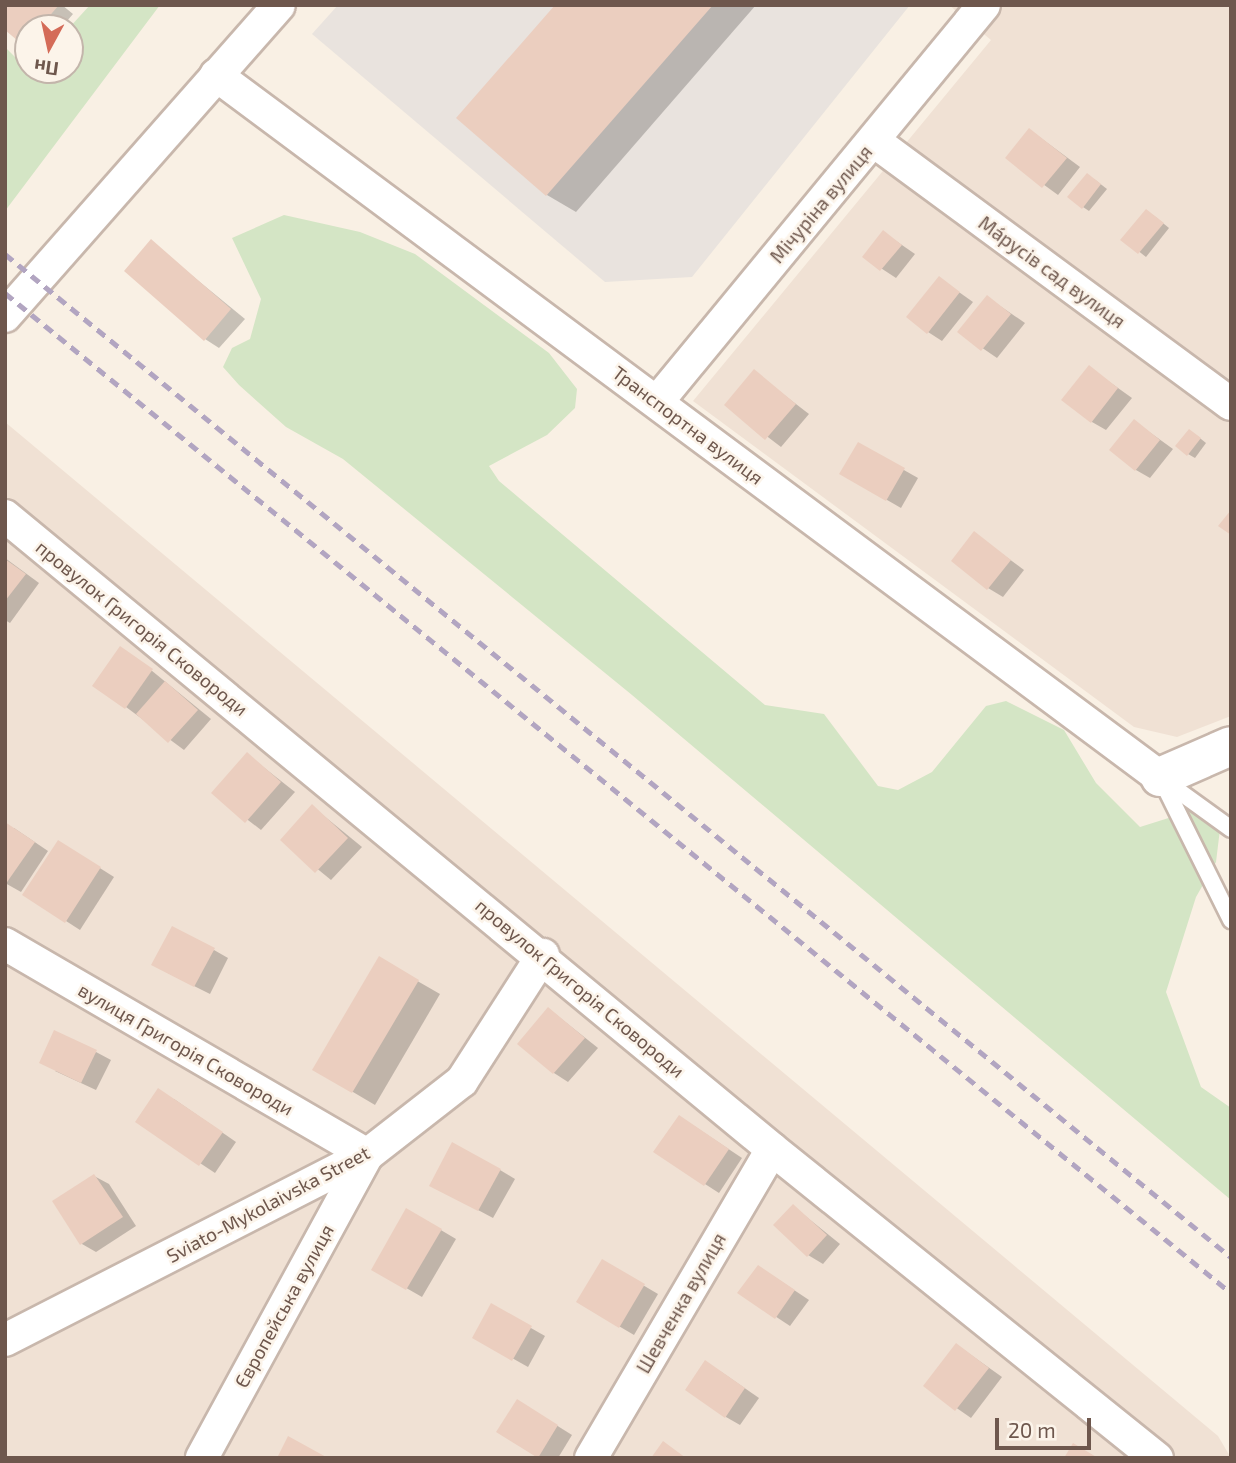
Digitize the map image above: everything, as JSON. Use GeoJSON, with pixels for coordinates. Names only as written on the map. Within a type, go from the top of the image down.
{"type":"FeatureCollection","features":[{"type":"Feature","properties":{"kind":"street"},"geometry":{"type":"LineString","coordinates":[[5,316],[279,5]]}},
{"type":"Feature","properties":{"kind":"street","name":"Мічуріна вулиця"},"geometry":{"type":"LineString","coordinates":[[657,402],[984,5]]}},
{"type":"Feature","properties":{"kind":"street","name":"Транспортна вулиця"},"geometry":{"type":"LineString","coordinates":[[216,75],[1160,777]]}},
{"type":"Feature","properties":{"kind":"street","name":"Мáрусів сад вулиця"},"geometry":{"type":"LineString","coordinates":[[874,141],[1231,404]]}},
{"type":"Feature","properties":{"kind":"street","name":"провулок Григорія Сковороди"},"geometry":{"type":"LineString","coordinates":[[5,516],[543,955],[772,1149],[1157,1458]]}},
{"type":"Feature","properties":{"kind":"street"},"geometry":{"type":"LineString","coordinates":[[1160,777],[1231,746]]}},
{"type":"Feature","properties":{"kind":"street","name":"вулиця Григорія Сковороди"},"geometry":{"type":"LineString","coordinates":[[5,944],[366,1155]]}},
{"type":"Feature","properties":{"kind":"street","name":"Sviato-Mykolaivska Street"},"geometry":{"type":"LineString","coordinates":[[5,1340],[366,1155],[462,1081],[543,955]]}},
{"type":"Feature","properties":{"kind":"street","name":"Шевченка вулиця"},"geometry":{"type":"LineString","coordinates":[[591,1458],[772,1149]]}},
{"type":"Feature","properties":{"kind":"street","name":"Європейська вулиця"},"geometry":{"type":"LineString","coordinates":[[202,1458],[366,1155]]}},
{"type":"Feature","properties":{"kind":"lane"},"geometry":{"type":"LineString","coordinates":[[1160,777],[1231,829]]}},
{"type":"Feature","properties":{"kind":"lane"},"geometry":{"type":"LineString","coordinates":[[1160,777],[1231,920]]}},
{"type":"Feature","properties":{"kind":"shaded area"},"geometry":{"type":"Polygon","coordinates":[[[338,5],[910,5],[692,277],[605,282],[312,34],[338,5]]]}},
{"type":"Feature","properties":{"kind":"shaded area"},"geometry":{"type":"Polygon","coordinates":[[[949,5],[1231,5],[1231,716],[1177,737],[1134,727],[693,401],[991,40],[949,5]]]}},
{"type":"Feature","properties":{"kind":"shaded area"},"geometry":{"type":"Polygon","coordinates":[[[5,422],[1218,1436],[1231,1458],[5,1458],[5,422]]]}},
{"type":"Feature","properties":{"kind":"green space"},"geometry":{"type":"Polygon","coordinates":[[[90,5],[160,5],[5,211],[5,47],[14,56],[14,84],[84,84],[84,14],[82,14],[90,5]]]}},
{"type":"Feature","properties":{"kind":"green space"},"geometry":{"type":"Polygon","coordinates":[[[284,215],[360,232],[415,254],[549,353],[577,389],[575,408],[547,435],[489,466],[499,481],[765,705],[824,714],[878,786],[898,790],[932,772],[986,706],[1006,701],[1064,730],[1096,783],[1140,827],[1213,804],[1221,821],[1216,862],[1196,897],[1166,992],[1201,1087],[1231,1108],[1231,1200],[632,695],[343,459],[286,427],[239,385],[223,367],[232,348],[250,339],[261,299],[232,238],[284,215]]]}},
{"type":"Feature","properties":{"kind":"building"},"geometry":{"type":"Polygon","coordinates":[[[5,5],[59,5],[51,14],[14,14],[14,38],[5,30],[5,5]]]}},
{"type":"Feature","properties":{"kind":"building"},"geometry":{"type":"Polygon","coordinates":[[[555,5],[713,5],[546,196],[456,118],[555,5]]]}},
{"type":"Feature","properties":{"kind":"building"},"geometry":{"type":"Polygon","coordinates":[[[1029,128],[1067,158],[1042,188],[1005,158],[1029,128]]]}},
{"type":"Feature","properties":{"kind":"building"},"geometry":{"type":"Polygon","coordinates":[[[1087,173],[1101,184],[1082,209],[1067,197],[1087,173]]]}},
{"type":"Feature","properties":{"kind":"building"},"geometry":{"type":"Polygon","coordinates":[[[1146,209],[1164,223],[1138,254],[1120,240],[1146,209]]]}},
{"type":"Feature","properties":{"kind":"building"},"geometry":{"type":"Polygon","coordinates":[[[883,230],[902,245],[880,271],[862,257],[883,230]]]}},
{"type":"Feature","properties":{"kind":"building"},"geometry":{"type":"Polygon","coordinates":[[[151,239],[231,309],[204,341],[124,271],[151,239]]]}},
{"type":"Feature","properties":{"kind":"building"},"geometry":{"type":"Polygon","coordinates":[[[939,276],[960,292],[927,334],[906,317],[939,276]]]}},
{"type":"Feature","properties":{"kind":"building"},"geometry":{"type":"Polygon","coordinates":[[[987,295],[1011,314],[981,351],[957,332],[987,295]]]}},
{"type":"Feature","properties":{"kind":"building"},"geometry":{"type":"Polygon","coordinates":[[[1089,365],[1118,388],[1091,423],[1061,400],[1089,365]]]}},
{"type":"Feature","properties":{"kind":"building"},"geometry":{"type":"Polygon","coordinates":[[[754,369],[796,404],[765,440],[724,405],[754,369]]]}},
{"type":"Feature","properties":{"kind":"building"},"geometry":{"type":"Polygon","coordinates":[[[1134,419],[1160,440],[1135,471],[1109,450],[1134,419]]]}},
{"type":"Feature","properties":{"kind":"building"},"geometry":{"type":"Polygon","coordinates":[[[1189,429],[1201,438],[1187,456],[1175,446],[1189,429]]]}},
{"type":"Feature","properties":{"kind":"building"},"geometry":{"type":"Polygon","coordinates":[[[858,442],[905,468],[886,501],[839,474],[858,442]]]}},
{"type":"Feature","properties":{"kind":"building"},"geometry":{"type":"Polygon","coordinates":[[[1231,510],[1231,535],[1218,526],[1231,510]]]}},
{"type":"Feature","properties":{"kind":"building"},"geometry":{"type":"Polygon","coordinates":[[[974,531],[1011,560],[987,590],[951,561],[974,531]]]}},
{"type":"Feature","properties":{"kind":"building"},"geometry":{"type":"Polygon","coordinates":[[[5,559],[26,574],[5,601],[5,559]]]}},
{"type":"Feature","properties":{"kind":"building"},"geometry":{"type":"Polygon","coordinates":[[[120,646],[153,669],[125,709],[92,686],[120,646]]]}},
{"type":"Feature","properties":{"kind":"building"},"geometry":{"type":"Polygon","coordinates":[[[165,681],[198,710],[168,743],[136,714],[165,681]]]}},
{"type":"Feature","properties":{"kind":"building"},"geometry":{"type":"Polygon","coordinates":[[[247,752],[281,782],[245,823],[211,793],[247,752]]]}},
{"type":"Feature","properties":{"kind":"building"},"geometry":{"type":"Polygon","coordinates":[[[312,804],[348,838],[315,873],[280,840],[312,804]]]}},
{"type":"Feature","properties":{"kind":"building"},"geometry":{"type":"Polygon","coordinates":[[[5,822],[35,842],[5,885],[5,822]]]}},
{"type":"Feature","properties":{"kind":"building"},"geometry":{"type":"Polygon","coordinates":[[[58,840],[101,867],[65,923],[22,895],[58,840]]]}},
{"type":"Feature","properties":{"kind":"building"},"geometry":{"type":"Polygon","coordinates":[[[172,926],[215,948],[194,987],[151,965],[172,926]]]}},
{"type":"Feature","properties":{"kind":"building"},"geometry":{"type":"Polygon","coordinates":[[[379,956],[419,980],[352,1093],[312,1070],[379,956]]]}},
{"type":"Feature","properties":{"kind":"building"},"geometry":{"type":"Polygon","coordinates":[[[548,1007],[585,1038],[553,1074],[517,1044],[548,1007]]]}},
{"type":"Feature","properties":{"kind":"building"},"geometry":{"type":"Polygon","coordinates":[[[54,1030],[97,1050],[81,1083],[39,1063],[54,1030]]]}},
{"type":"Feature","properties":{"kind":"building"},"geometry":{"type":"Polygon","coordinates":[[[158,1088],[223,1132],[199,1166],[135,1122],[158,1088]]]}},
{"type":"Feature","properties":{"kind":"building"},"geometry":{"type":"Polygon","coordinates":[[[679,1115],[729,1149],[704,1186],[653,1152],[679,1115]]]}},
{"type":"Feature","properties":{"kind":"building"},"geometry":{"type":"Polygon","coordinates":[[[452,1142],[501,1169],[478,1211],[429,1186],[452,1142]]]}},
{"type":"Feature","properties":{"kind":"building"},"geometry":{"type":"Polygon","coordinates":[[[94,1174],[123,1217],[80,1245],[52,1201],[94,1174]]]}},
{"type":"Feature","properties":{"kind":"building"},"geometry":{"type":"Polygon","coordinates":[[[793,1204],[827,1235],[807,1257],[773,1225],[793,1204]]]}},
{"type":"Feature","properties":{"kind":"building"},"geometry":{"type":"Polygon","coordinates":[[[406,1208],[442,1229],[406,1290],[371,1270],[406,1208]]]}},
{"type":"Feature","properties":{"kind":"building"},"geometry":{"type":"Polygon","coordinates":[[[602,1259],[645,1284],[619,1328],[576,1302],[602,1259]]]}},
{"type":"Feature","properties":{"kind":"building"},"geometry":{"type":"Polygon","coordinates":[[[758,1265],[795,1290],[775,1319],[737,1293],[758,1265]]]}},
{"type":"Feature","properties":{"kind":"building"},"geometry":{"type":"Polygon","coordinates":[[[491,1303],[532,1326],[512,1361],[472,1338],[491,1303]]]}},
{"type":"Feature","properties":{"kind":"building"},"geometry":{"type":"Polygon","coordinates":[[[956,1343],[989,1368],[955,1411],[923,1386],[956,1343]]]}},
{"type":"Feature","properties":{"kind":"building"},"geometry":{"type":"Polygon","coordinates":[[[705,1360],[745,1388],[725,1418],[685,1390],[705,1360]]]}},
{"type":"Feature","properties":{"kind":"building"},"geometry":{"type":"Polygon","coordinates":[[[517,1399],[558,1425],[538,1458],[496,1432],[517,1399]]]}},
{"type":"Feature","properties":{"kind":"building"},"geometry":{"type":"Polygon","coordinates":[[[288,1436],[328,1458],[277,1458],[288,1436]]]}},
{"type":"Feature","properties":{"kind":"building"},"geometry":{"type":"Polygon","coordinates":[[[663,1441],[686,1458],[651,1458],[663,1441]]]}},
{"type":"Feature","properties":{"kind":"building"},"geometry":{"type":"Polygon","coordinates":[[[1073,1443],[1098,1458],[1064,1458],[1073,1443]]]}},
{"type":"Feature","properties":{"kind":"railway"},"geometry":{"type":"LineString","coordinates":[[5,254],[1231,1257]]}},
{"type":"Feature","properties":{"kind":"railway"},"geometry":{"type":"LineString","coordinates":[[5,293],[1231,1293]]}}]}
